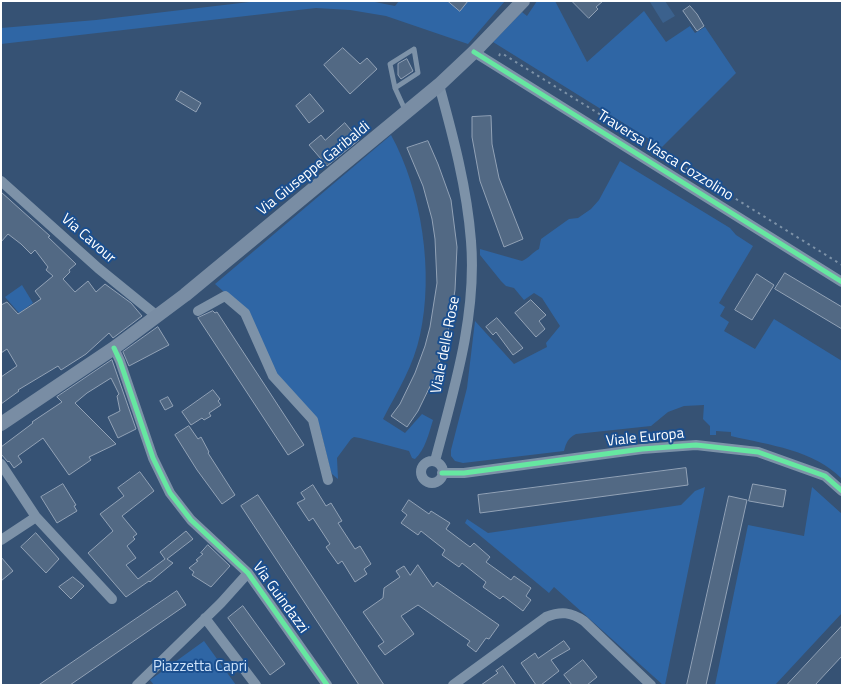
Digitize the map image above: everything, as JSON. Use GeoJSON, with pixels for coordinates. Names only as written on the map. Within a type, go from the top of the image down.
{"type":"FeatureCollection","features":[{"type":"Feature","properties":{"kind":"main road","name":"Via Giuseppe Garibaldi"},"geometry":{"type":"LineString","coordinates":[[1,424],[114,348],[157,316],[391,126],[474,52],[518,3]]}},
{"type":"Feature","properties":{"kind":"street","name":"Traversa Vasca Cozzolino"},"geometry":{"type":"LineString","coordinates":[[474,52],[842,282]]}},
{"type":"Feature","properties":{"kind":"street","name":"Viale delle Rose"},"geometry":{"type":"LineString","coordinates":[[435,461],[460,367],[465,340],[472,271],[469,217],[454,142],[439,85]]}},
{"type":"Feature","properties":{"kind":"street","name":"Via Cavour"},"geometry":{"type":"LineString","coordinates":[[1,181],[98,268],[157,316]]}},
{"type":"Feature","properties":{"kind":"street"},"geometry":{"type":"LineString","coordinates":[[198,311],[225,296],[245,313],[273,376],[313,420],[328,480]]}},
{"type":"Feature","properties":{"kind":"street","name":"Via Guindazzi"},"geometry":{"type":"LineString","coordinates":[[114,348],[153,458],[170,493],[191,520],[248,573],[327,685]]}},
{"type":"Feature","properties":{"kind":"street","name":"Viale Europa"},"geometry":{"type":"LineString","coordinates":[[442,473],[464,473],[642,449],[696,445],[758,452],[825,476],[842,491]]}},
{"type":"Feature","properties":{"kind":"street"},"geometry":{"type":"LineString","coordinates":[[435,461],[441,466],[442,473],[438,480],[430,482],[423,478],[421,470],[424,464],[435,461]]}},
{"type":"Feature","properties":{"kind":"street"},"geometry":{"type":"LineString","coordinates":[[1,464],[36,517],[112,599]]}},
{"type":"Feature","properties":{"kind":"street"},"geometry":{"type":"LineString","coordinates":[[1,540],[36,517]]}},
{"type":"Feature","properties":{"kind":"street","name":"Via Guindazzi"},"geometry":{"type":"LineString","coordinates":[[137,685],[248,573]]}},
{"type":"Feature","properties":{"kind":"street"},"geometry":{"type":"LineString","coordinates":[[453,685],[546,617],[555,613],[565,612],[575,615],[584,621],[651,685]]}},
{"type":"Feature","properties":{"kind":"street"},"geometry":{"type":"LineString","coordinates":[[205,618],[256,685]]}},
{"type":"Feature","properties":{"kind":"lane"},"geometry":{"type":"LineString","coordinates":[[395,88],[418,73],[414,49],[390,64],[395,88],[406,113]]}},
{"type":"Feature","properties":{"kind":"path"},"geometry":{"type":"LineString","coordinates":[[500,58],[500,54],[503,54],[842,265]]}},
{"type":"Feature","properties":{"kind":"green space"},"geometry":{"type":"Polygon","coordinates":[[[258,1],[370,1],[395,6],[399,1],[505,1],[468,44],[386,16],[350,10],[316,8],[1,44],[1,28],[96,20],[258,1]]]}},
{"type":"Feature","properties":{"kind":"green space"},"geometry":{"type":"Polygon","coordinates":[[[537,1],[555,1],[587,62],[644,11],[666,42],[690,26],[695,33],[705,27],[736,73],[662,147],[493,42],[522,12],[527,16],[537,1]]]}},
{"type":"Feature","properties":{"kind":"green space"},"geometry":{"type":"Polygon","coordinates":[[[391,135],[411,181],[422,233],[426,285],[420,335],[414,357],[383,419],[405,433],[422,414],[433,420],[424,446],[415,459],[412,458],[409,451],[354,437],[337,458],[338,479],[332,474],[330,469],[320,428],[272,369],[249,314],[215,284],[391,135]]]}},
{"type":"Feature","properties":{"kind":"green space"},"geometry":{"type":"Polygon","coordinates":[[[620,161],[730,228],[736,235],[753,246],[719,303],[725,307],[720,316],[729,322],[724,331],[755,349],[774,319],[842,361],[842,479],[818,461],[790,450],[731,436],[731,432],[716,431],[716,435],[710,435],[710,426],[703,419],[704,405],[684,406],[668,412],[651,426],[576,434],[568,441],[564,451],[463,463],[455,461],[451,456],[467,388],[475,321],[514,364],[547,347],[546,343],[560,326],[542,298],[534,293],[524,300],[514,288],[506,286],[480,255],[480,249],[524,260],[539,249],[541,239],[569,219],[578,218],[591,209],[599,200],[620,161]]]}},
{"type":"Feature","properties":{"kind":"green space"},"geometry":{"type":"Polygon","coordinates":[[[22,285],[33,303],[19,313],[5,297],[22,285]]]}},
{"type":"Feature","properties":{"kind":"green space"},"geometry":{"type":"Polygon","coordinates":[[[705,487],[665,685],[554,587],[549,593],[465,523],[467,519],[488,533],[681,505],[695,491],[705,487]]]}},
{"type":"Feature","properties":{"kind":"green space"},"geometry":{"type":"Polygon","coordinates":[[[812,487],[842,514],[842,613],[775,685],[715,685],[748,525],[804,536],[812,487]]]}},
{"type":"Feature","properties":{"kind":"green space","name":"Piazzetta Capri"},"geometry":{"type":"Polygon","coordinates":[[[204,641],[236,685],[154,685],[150,680],[204,641]]]}},
{"type":"Feature","properties":{"kind":"shaded area"},"geometry":{"type":"Polygon","coordinates":[[[665,1],[675,16],[663,23],[650,2],[665,1]]]}},
{"type":"Feature","properties":{"kind":"building"},"geometry":{"type":"Polygon","coordinates":[[[448,1],[468,1],[460,11],[448,1]]]}},
{"type":"Feature","properties":{"kind":"building"},"geometry":{"type":"Polygon","coordinates":[[[572,1],[603,1],[596,7],[598,9],[589,18],[572,1]]]}},
{"type":"Feature","properties":{"kind":"building"},"geometry":{"type":"Polygon","coordinates":[[[690,6],[704,26],[697,31],[683,11],[690,6]]]}},
{"type":"Feature","properties":{"kind":"building"},"geometry":{"type":"Polygon","coordinates":[[[343,48],[360,64],[367,58],[377,69],[350,94],[324,65],[343,48]]]}},
{"type":"Feature","properties":{"kind":"building"},"geometry":{"type":"Polygon","coordinates":[[[407,59],[413,71],[401,79],[398,75],[398,64],[407,59]]]}},
{"type":"Feature","properties":{"kind":"building"},"geometry":{"type":"Polygon","coordinates":[[[181,91],[201,103],[196,112],[176,100],[181,91]]]}},
{"type":"Feature","properties":{"kind":"building"},"geometry":{"type":"Polygon","coordinates":[[[310,94],[324,111],[309,123],[296,106],[310,94]]]}},
{"type":"Feature","properties":{"kind":"building"},"geometry":{"type":"Polygon","coordinates":[[[491,116],[492,144],[499,178],[523,239],[504,247],[480,181],[472,137],[472,117],[491,116]]]}},
{"type":"Feature","properties":{"kind":"building"},"geometry":{"type":"Polygon","coordinates":[[[345,123],[359,140],[327,166],[309,145],[321,135],[325,140],[345,123]]]}},
{"type":"Feature","properties":{"kind":"building"},"geometry":{"type":"Polygon","coordinates":[[[428,141],[451,200],[457,247],[455,290],[448,333],[436,374],[418,411],[407,427],[391,416],[400,404],[415,373],[425,346],[437,283],[432,219],[423,186],[407,148],[428,141]]]}},
{"type":"Feature","properties":{"kind":"building"},"geometry":{"type":"Polygon","coordinates":[[[1,192],[50,236],[48,237],[76,264],[63,279],[75,292],[88,281],[96,292],[105,284],[131,303],[142,316],[113,338],[109,333],[86,354],[61,370],[58,366],[18,390],[1,404],[1,377],[17,366],[7,349],[1,353],[1,305],[7,302],[18,314],[41,299],[35,291],[53,276],[46,270],[48,267],[35,250],[31,254],[8,234],[1,242],[1,192]]]}},
{"type":"Feature","properties":{"kind":"building"},"geometry":{"type":"Polygon","coordinates":[[[785,273],[842,307],[842,329],[775,289],[785,273]]]}},
{"type":"Feature","properties":{"kind":"building"},"geometry":{"type":"Polygon","coordinates":[[[757,274],[774,285],[752,320],[735,310],[757,274]]]}},
{"type":"Feature","properties":{"kind":"building"},"geometry":{"type":"Polygon","coordinates":[[[531,300],[546,315],[539,321],[545,329],[536,337],[515,313],[531,300]]]}},
{"type":"Feature","properties":{"kind":"building"},"geometry":{"type":"Polygon","coordinates":[[[213,311],[217,312],[304,445],[288,455],[198,318],[213,311]]]}},
{"type":"Feature","properties":{"kind":"building"},"geometry":{"type":"Polygon","coordinates":[[[497,318],[523,348],[513,355],[496,332],[493,335],[486,327],[497,318]]]}},
{"type":"Feature","properties":{"kind":"building"},"geometry":{"type":"Polygon","coordinates":[[[158,327],[169,345],[129,366],[123,352],[158,327]]]}},
{"type":"Feature","properties":{"kind":"building"},"geometry":{"type":"Polygon","coordinates":[[[112,360],[136,429],[118,438],[108,417],[120,411],[117,396],[119,394],[111,378],[75,403],[116,444],[89,457],[91,460],[69,475],[43,438],[18,456],[22,462],[14,468],[1,454],[1,447],[32,422],[62,402],[57,397],[112,360]]]}},
{"type":"Feature","properties":{"kind":"building"},"geometry":{"type":"Polygon","coordinates":[[[213,390],[220,399],[218,401],[221,405],[209,413],[211,416],[204,420],[202,418],[191,425],[182,412],[213,390]]]}},
{"type":"Feature","properties":{"kind":"building"},"geometry":{"type":"Polygon","coordinates":[[[168,397],[173,406],[165,410],[160,401],[168,397]]]}},
{"type":"Feature","properties":{"kind":"building"},"geometry":{"type":"Polygon","coordinates":[[[189,426],[198,439],[201,437],[208,453],[235,495],[222,504],[197,470],[175,435],[189,426]]]}},
{"type":"Feature","properties":{"kind":"building"},"geometry":{"type":"Polygon","coordinates":[[[686,468],[688,485],[480,513],[478,495],[686,468]]]}},
{"type":"Feature","properties":{"kind":"building"},"geometry":{"type":"Polygon","coordinates":[[[140,472],[154,491],[122,516],[137,534],[133,537],[135,539],[127,546],[136,558],[126,565],[138,579],[165,559],[160,552],[186,531],[193,539],[167,559],[173,563],[150,582],[126,597],[88,553],[113,531],[100,514],[124,496],[118,488],[140,472]]]}},
{"type":"Feature","properties":{"kind":"building"},"geometry":{"type":"Polygon","coordinates":[[[63,484],[76,505],[74,506],[77,511],[57,523],[41,497],[63,484]]]}},
{"type":"Feature","properties":{"kind":"building"},"geometry":{"type":"Polygon","coordinates":[[[753,484],[786,490],[783,507],[749,501],[753,484]]]}},
{"type":"Feature","properties":{"kind":"building"},"geometry":{"type":"Polygon","coordinates":[[[313,485],[326,506],[331,503],[342,521],[338,523],[355,549],[360,546],[371,564],[364,569],[367,574],[355,582],[342,561],[338,564],[326,547],[330,544],[313,518],[309,521],[297,503],[305,499],[301,493],[313,485]]]}},
{"type":"Feature","properties":{"kind":"building"},"geometry":{"type":"Polygon","coordinates":[[[258,495],[384,685],[359,685],[241,506],[258,495]]]}},
{"type":"Feature","properties":{"kind":"building"},"geometry":{"type":"Polygon","coordinates":[[[729,496],[747,500],[706,685],[687,685],[729,496]]]}},
{"type":"Feature","properties":{"kind":"building"},"geometry":{"type":"Polygon","coordinates":[[[409,500],[429,514],[431,511],[450,523],[446,529],[470,547],[474,543],[490,557],[486,562],[511,580],[514,576],[531,588],[526,596],[531,600],[523,611],[503,596],[500,599],[483,587],[486,582],[462,563],[459,567],[442,555],[445,550],[421,531],[418,535],[401,523],[407,515],[402,511],[409,500]]]}},
{"type":"Feature","properties":{"kind":"building"},"geometry":{"type":"Polygon","coordinates":[[[36,533],[59,559],[46,573],[21,547],[36,533]]]}},
{"type":"Feature","properties":{"kind":"building"},"geometry":{"type":"Polygon","coordinates":[[[208,545],[230,566],[211,587],[192,575],[194,572],[189,568],[198,561],[196,560],[203,554],[201,553],[208,545]]]}},
{"type":"Feature","properties":{"kind":"building"},"geometry":{"type":"Polygon","coordinates":[[[1,557],[13,571],[1,581],[1,557]]]}},
{"type":"Feature","properties":{"kind":"building"},"geometry":{"type":"Polygon","coordinates":[[[418,565],[433,587],[437,582],[499,625],[476,652],[467,645],[470,641],[418,605],[401,616],[414,634],[385,655],[378,646],[384,642],[363,612],[383,598],[384,588],[400,577],[396,571],[404,566],[410,575],[418,565]]]}},
{"type":"Feature","properties":{"kind":"building"},"geometry":{"type":"Polygon","coordinates":[[[73,577],[84,586],[71,599],[59,587],[73,577]]]}},
{"type":"Feature","properties":{"kind":"building"},"geometry":{"type":"Polygon","coordinates":[[[177,591],[186,605],[70,685],[39,685],[177,591]]]}},
{"type":"Feature","properties":{"kind":"building"},"geometry":{"type":"Polygon","coordinates":[[[243,606],[285,664],[270,675],[228,618],[243,606]]]}},
{"type":"Feature","properties":{"kind":"building"},"geometry":{"type":"Polygon","coordinates":[[[842,626],[842,656],[815,685],[787,685],[842,626]]]}},
{"type":"Feature","properties":{"kind":"building"},"geometry":{"type":"Polygon","coordinates":[[[564,641],[570,649],[551,660],[559,671],[541,685],[536,685],[521,663],[535,653],[538,658],[564,641]]]}},
{"type":"Feature","properties":{"kind":"building"},"geometry":{"type":"Polygon","coordinates":[[[583,660],[597,677],[587,685],[572,685],[564,675],[583,660]]]}},
{"type":"Feature","properties":{"kind":"building"},"geometry":{"type":"Polygon","coordinates":[[[503,666],[516,685],[481,685],[498,673],[496,671],[503,666]]]}},
{"type":"Feature","properties":{"kind":"cycle path"},"geometry":{"type":"LineString","coordinates":[[474,52],[842,282]]}},
{"type":"Feature","properties":{"kind":"cycle path"},"geometry":{"type":"LineString","coordinates":[[114,348],[153,458],[170,493],[191,520],[248,573],[327,685]]}},
{"type":"Feature","properties":{"kind":"cycle path"},"geometry":{"type":"LineString","coordinates":[[442,473],[464,473],[642,449],[696,445],[758,452],[825,476],[842,491]]}}]}
